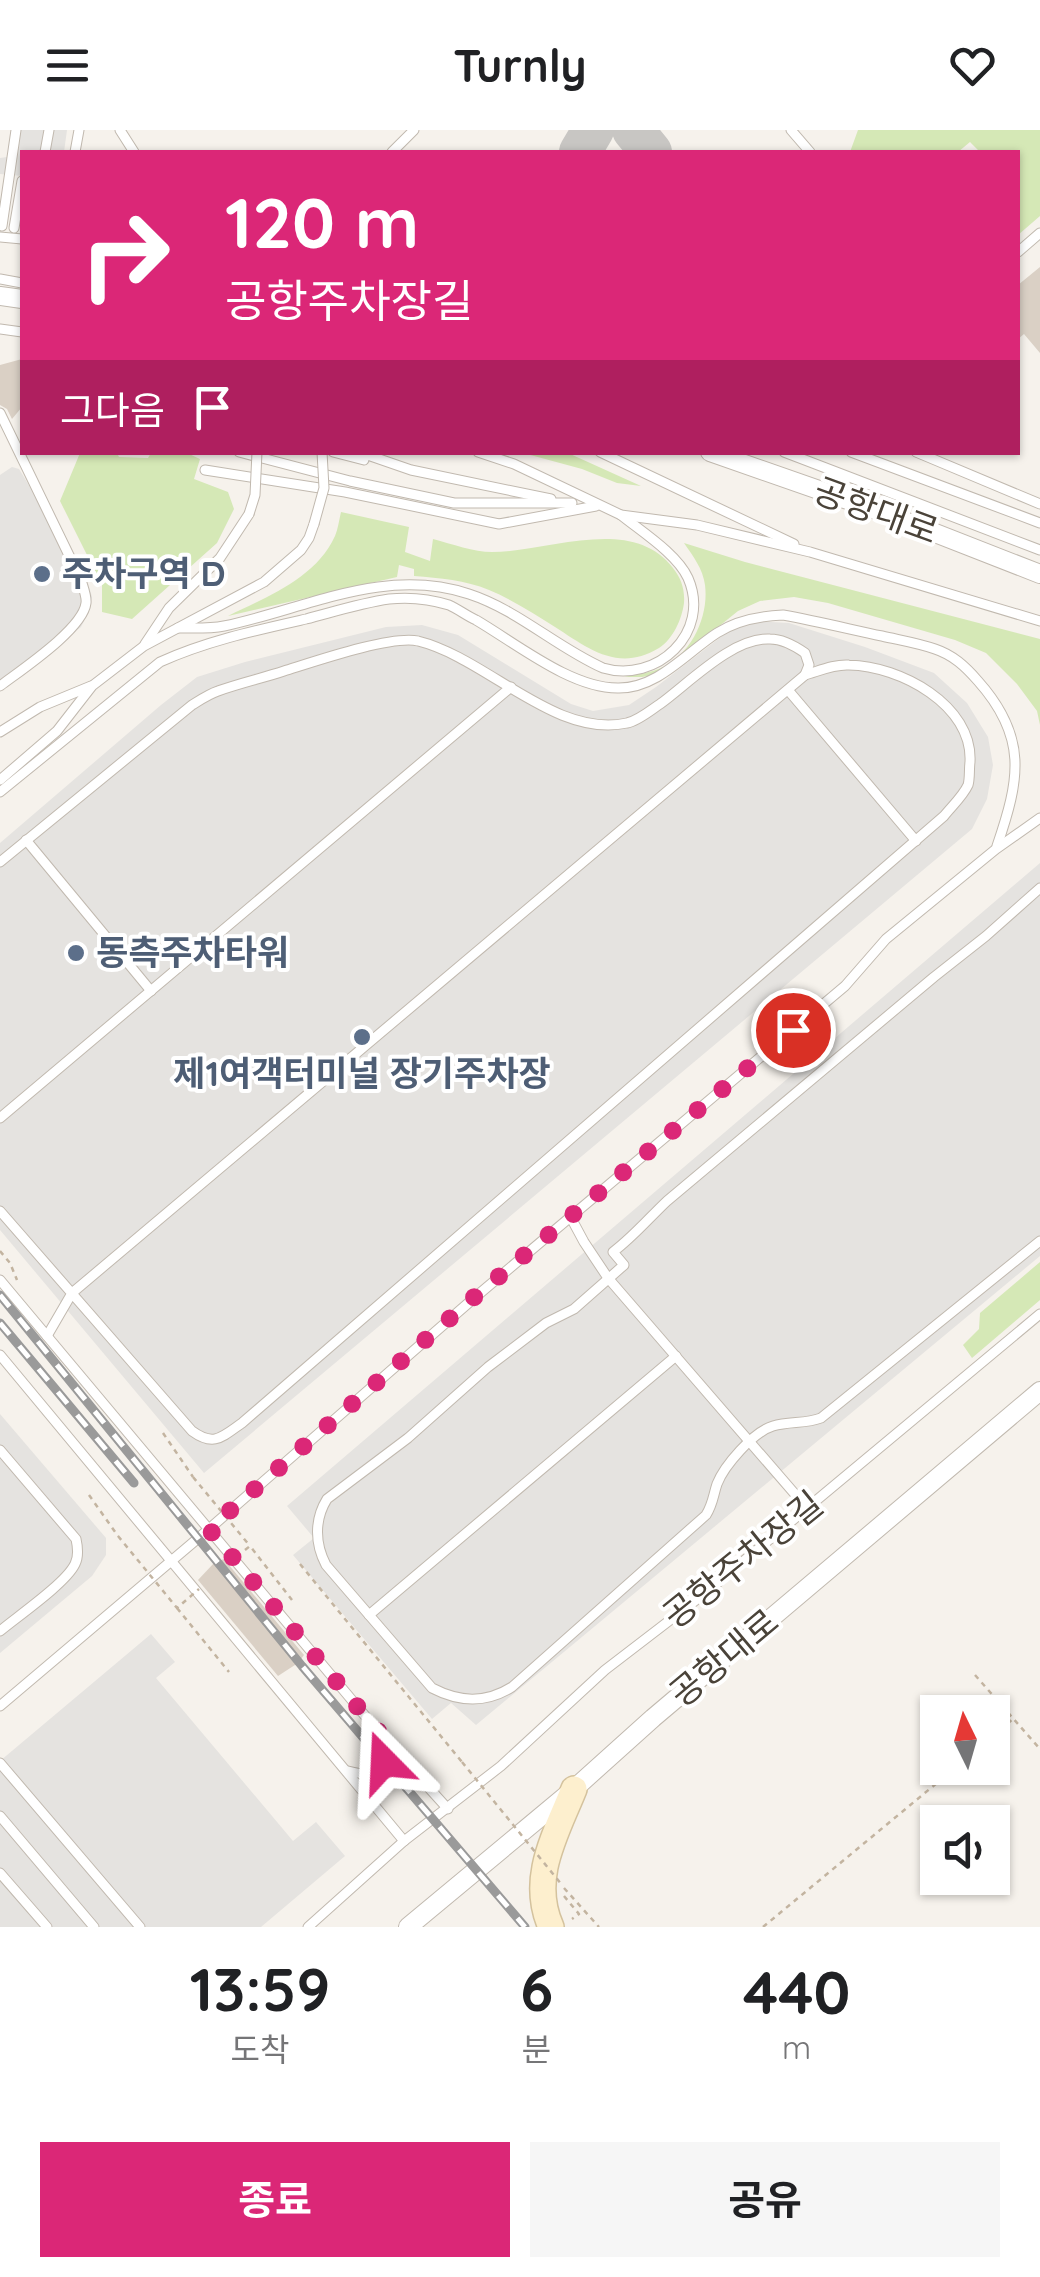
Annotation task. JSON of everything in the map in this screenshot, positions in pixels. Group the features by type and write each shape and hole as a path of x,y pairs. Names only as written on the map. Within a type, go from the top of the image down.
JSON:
{"street":[{"name":"공항대로","path":"719,455 879,511 1040,574"},
{"name":"공항대로","path":"408,1927 1040,1391"},
{"path":"551,1927 542,1900 542,1874 574,1788"}],"lane":[{"path":"16,130 1,229 18,228"},
{"path":"394,150 414,130"},
{"path":"790,130 808,150"},
{"path":"1020,250 1040,234"},
{"path":"0,413 20,454"},
{"path":"0,686 67,634 82,616 87,602 82,580 21,455"},
{"path":"250,455 454,503 572,503"},
{"path":"144,646 169,608 220,558 249,514 255,496 258,455"},
{"path":"0,780 57,732 92,686 144,646 264,582 301,550 314,524 324,488 322,455"},
{"path":"346,455 599,506"},
{"path":"368,455 411,470"},
{"path":"487,455 622,515 697,525 810,552 1040,621"},
{"path":"606,455 810,552"},
{"path":"792,455 1040,550"},
{"path":"859,455 1040,523"},
{"path":"923,455 1040,504"},
{"path":"205,470 345,492 499,524 599,506"},
{"path":"178,628 220,627 344,594 404,583 426,584 491,602 603,668 622,672 644,669 681,643 691,619 692,593 679,564 622,515"},
{"path":"0,792 160,662 241,634 389,599 418,598 451,606 564,674 590,686 619,688 640,686 658,676 734,624 758,616 783,615 936,649 962,662 1008,722 1014,750 1010,808 996,849"},
{"path":"0,862 192,705 215,692 369,646 413,640 449,651 564,718 599,724 630,723 725,655 758,640 772,638 791,644 805,653 809,665 788,690 72,1293 47,1336"},
{"path":"0,1210 192,1432 213,1440 242,1424 916,841 944,816 969,783 970,752 962,725 948,707 916,683 847,664 804,675"},
{"path":"0,732 40,707 92,686"},
{"path":"0,1118 511,687"},
{"path":"788,690 916,841"},
{"path":"0,1706 570,1216 845,986 886,939 1040,818"},
{"path":"26,840 150,991"},
{"path":"1040,888 667,1201 638,1233 613,1252 624,1265 574,1309 546,1323 488,1367 408,1438 327,1500 318,1521 320,1553 326,1565 432,1688 483,1700 496,1697 706,1515 714,1503 718,1482 735,1457 763,1430 821,1418 1040,1241"},
{"path":"570,1216 608,1278 808,1508"},
{"path":"0,1280 382,1736 448,1809"},
{"name":"공항주차장길","path":"308,1927 404,1841 502,1766 606,1670 704,1594 1040,1314"},
{"path":"0,1355 404,1841"},
{"path":"368,1614 676,1356"},
{"path":"0,1377 11,1368"},
{"path":"0,1450 76,1540 78,1551 68,1574 0,1631"},
{"path":"346,1770 367,1776 377,1772 384,1762 382,1736"},
{"path":"0,1763 140,1927"},
{"path":"0,1816 94,1927"},
{"path":"0,1873 47,1927"}],"path":[{"path":"162,1433 193,1478 292,1600"},
{"path":"89,1495 230,1672"},
{"path":"300,1564 560,1887 579,1914 564,1926"},
{"path":"177,1608 198,1589"},
{"path":"975,1675 1040,1749"},
{"path":"1010,1722 1014,1719"},
{"path":"763,1927 934,1785"},
{"path":"560,1887 599,1927"}],"green space":[{"path":"858,130 1040,130 1040,216 1020,233 1020,150 978,150 970,142 960,150 851,150"},
{"path":"79,455 191,455 200,459 194,479 228,492 234,509 217,543 132,619 102,612 102,585 60,501"},
{"path":"530,455 572,455 641,486 617,483"},
{"path":"341,512 409,527 405,552 430,561 433,539 492,552 588,540 635,543 656,552 676,572 684,593 681,616 673,634 659,648 644,655 617,658 592,649 489,590 414,576 414,569 399,565 397,577 228,616 289,585 316,564 335,536"},
{"path":"684,543 1040,639 1040,725 1037,711 1017,684 986,653 955,640 794,597 760,601 738,611 660,674 624,677 654,671 673,661 690,643 701,621 705,585 700,568"},
{"path":"1040,1262 1040,1300 972,1358 963,1345 979,1329 980,1313"}],"shaded area":[{"path":"12,130 67,130 64,150 20,150 20,176 0,174 0,158 10,154"},
{"name":"주차구역 D","path":"12,467 19,469 87,580 92,597 81,627 0,687 0,475"},
{"name":"제1여객터미널 장기주차장","path":"755,621 789,623 934,673 967,703 988,737 993,765 987,799 972,829 204,1473 0,1230 0,843 197,677 245,662 386,627 422,625 458,635 571,704 593,711 629,705 735,626"},
{"path":"1040,863 1040,1256 476,1725 451,1703 432,1719 293,1555 314,1538 287,1506"},
{"path":"0,1414 106,1538 106,1555 92,1576 0,1653"},
{"path":"151,1634 175,1662 156,1678 293,1841 316,1822 345,1856 261,1927 0,1927 0,1761"}],"building":[{"path":"1040,267 1040,353 1024,334 1020,337 1020,283"},
{"path":"20,360 20,409 12,419 0,405 0,365"},
{"path":"224,1559 304,1655 278,1676 198,1580 214,1563"}],"taxiway":[{"path":"581,150 593,130"},
{"path":"633,130 649,150"}],"railway":[{"path":"0,1295 302,1666 525,1927"},
{"path":"0,1323 134,1483"}],"place":[{"name":"주차구역 D","path":"42,574"},
{"name":"동측주차타워","path":"76,953"},
{"name":"제1여객터미널 장기주차장","path":"362,1037"}],"route":[{"path":"384,1762 382,1736 209,1529 472,1299 793,1030"}]}
